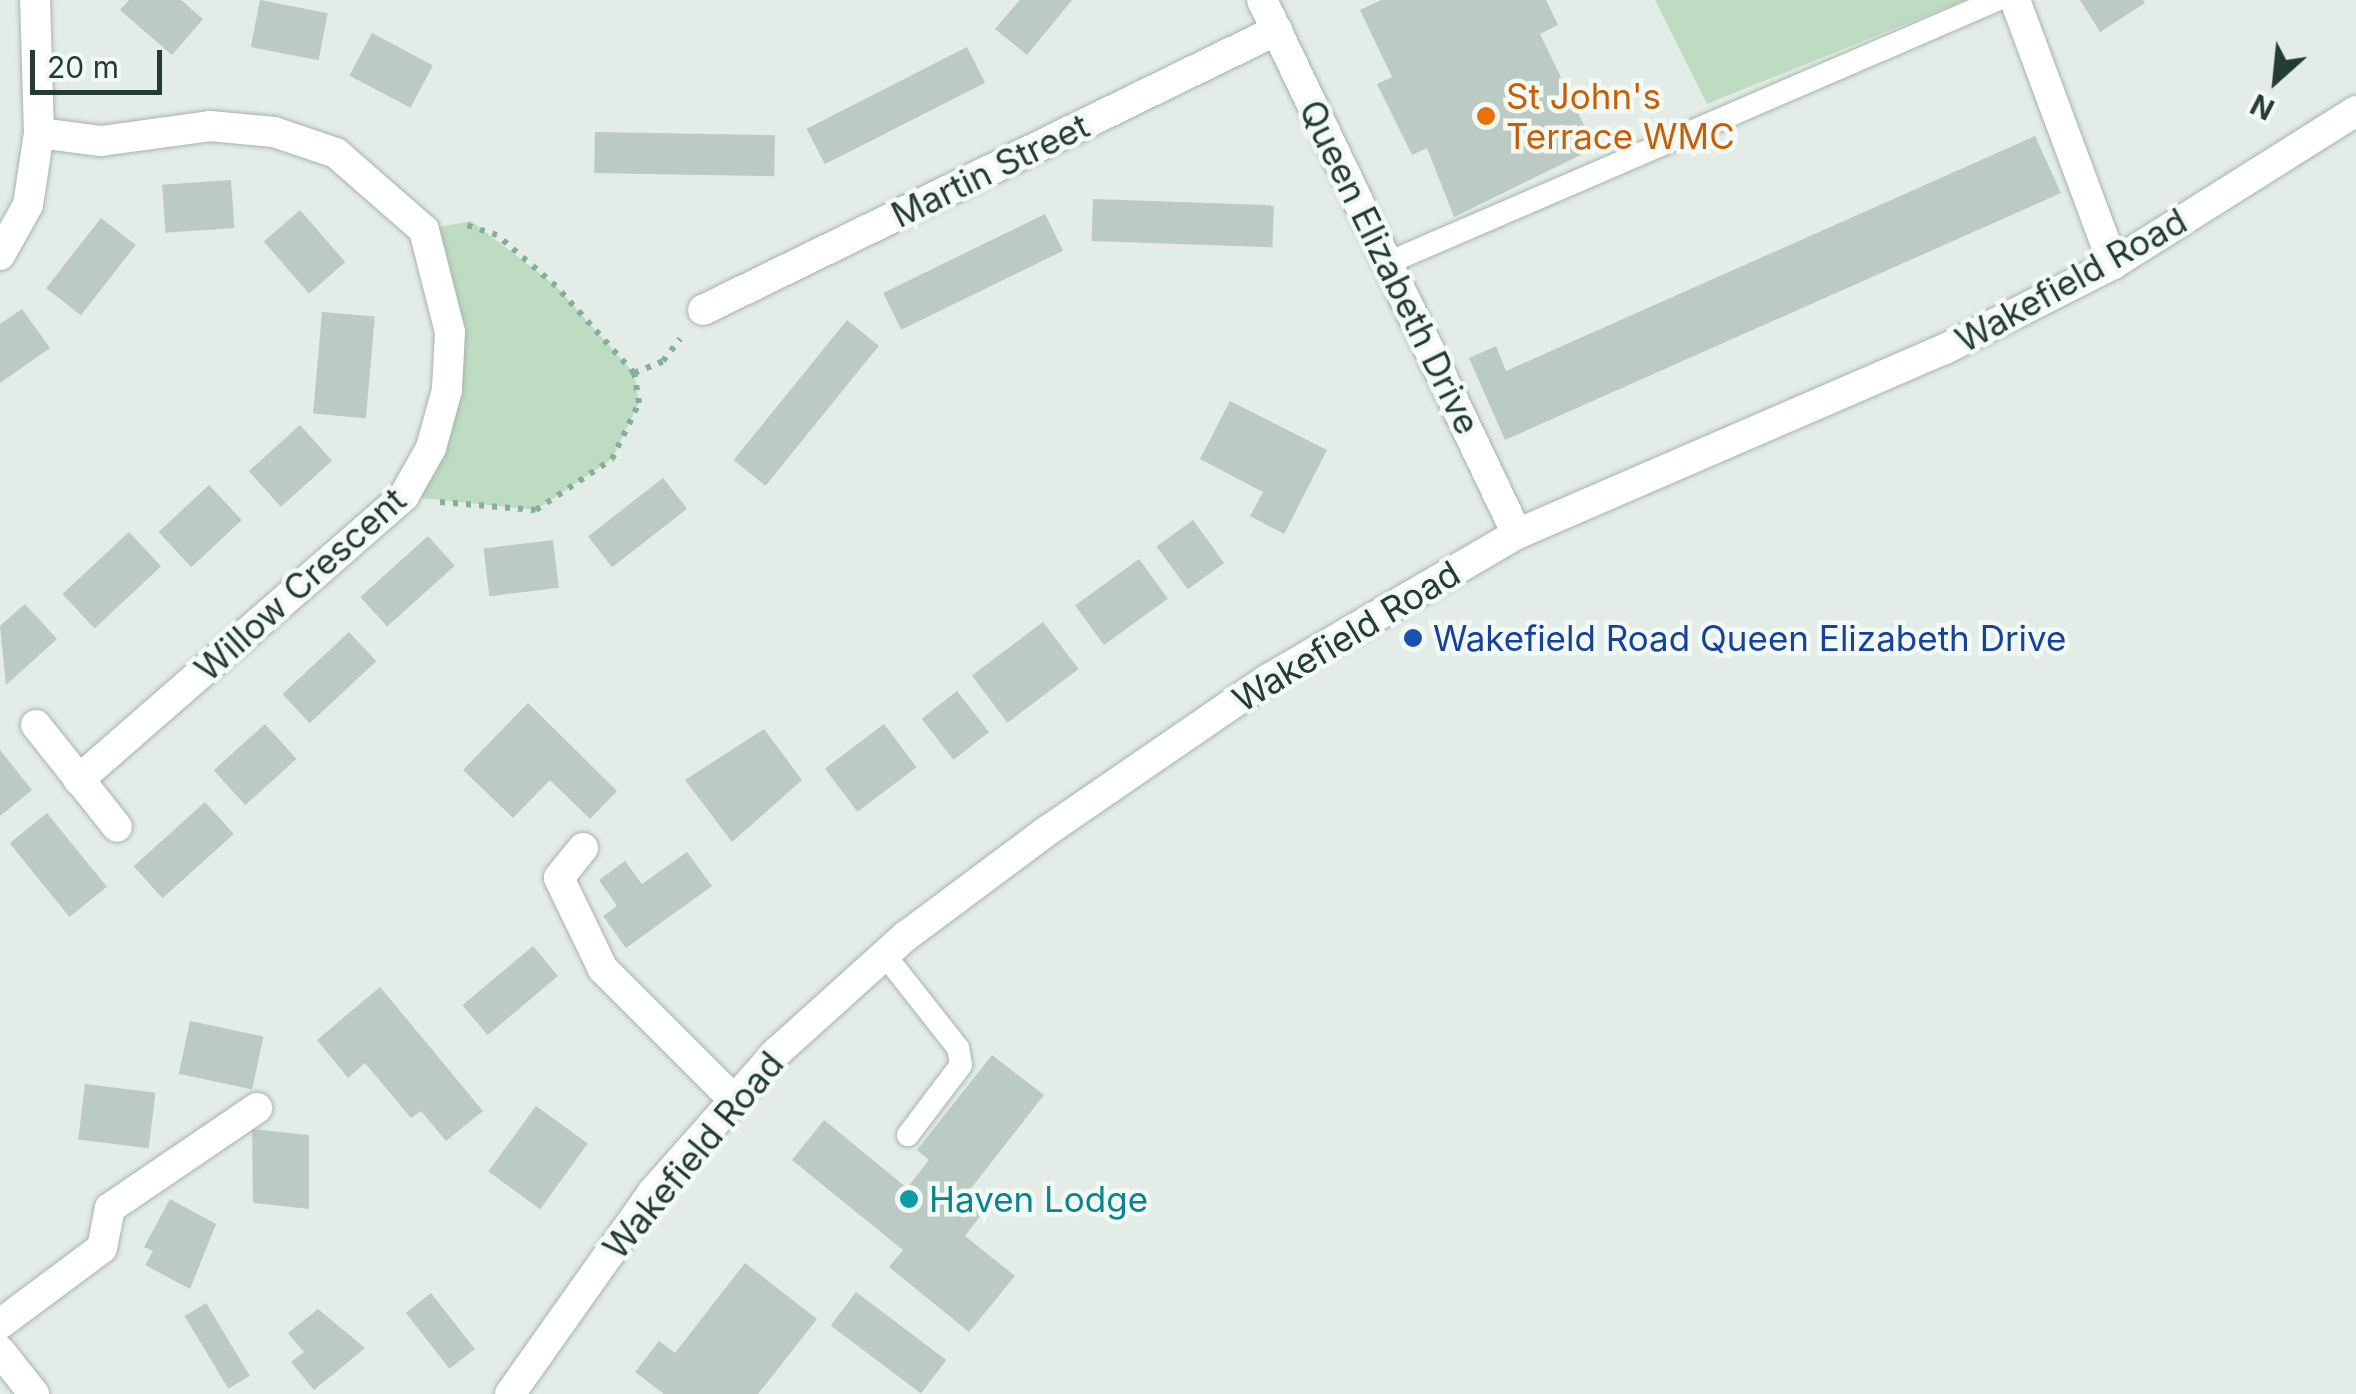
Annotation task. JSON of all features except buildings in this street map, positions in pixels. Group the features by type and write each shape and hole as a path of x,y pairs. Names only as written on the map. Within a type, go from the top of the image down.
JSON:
{"street":[{"path":"0,255 28,204 39,132 35,0"},
{"name":"Queen Elizabeth Drive","path":"1262,0 1517,534"},
{"path":"2015,0 2112,264"},
{"name":"Martin Street","path":"702,310 1277,30"},
{"name":"Wakefield Road","path":"510,1394 654,1192 732,1099 884,954 1268,680 1517,534 1942,350 2112,264 2356,112"},
{"name":"Willow Crescent","path":"39,132 101,141 210,126 274,132 336,153 424,230 442,274 448,390 431,448 404,496 80,780"},
{"path":"36,726 117,827"},
{"path":"583,848 559,878 596,957 732,1099"},
{"path":"0,1324 102,1248 110,1208 257,1108"},
{"path":"0,1351 34,1394"}],"lane":[{"path":"1390,262 1997,0"},
{"path":"884,954 958,1048 961,1065 908,1136"}],"path":[{"path":"404,496 536,510 575,490 630,432 639,403 634,373 497,235 471,221 424,230"},
{"path":"634,373 662,361 702,310"}],"green space":[{"path":"1655,0 1965,0 1707,104"},
{"path":"471,221 556,286 634,373 639,403 612,459 536,510 404,496 447,390 424,230"}],"place":[{"name":"St John's Terrace WMC","path":"1486,116"},
{"name":"Wakefield Road Queen Elizabeth Drive","path":"1413,638"},
{"name":"Haven Lodge","path":"909,1199"}]}
